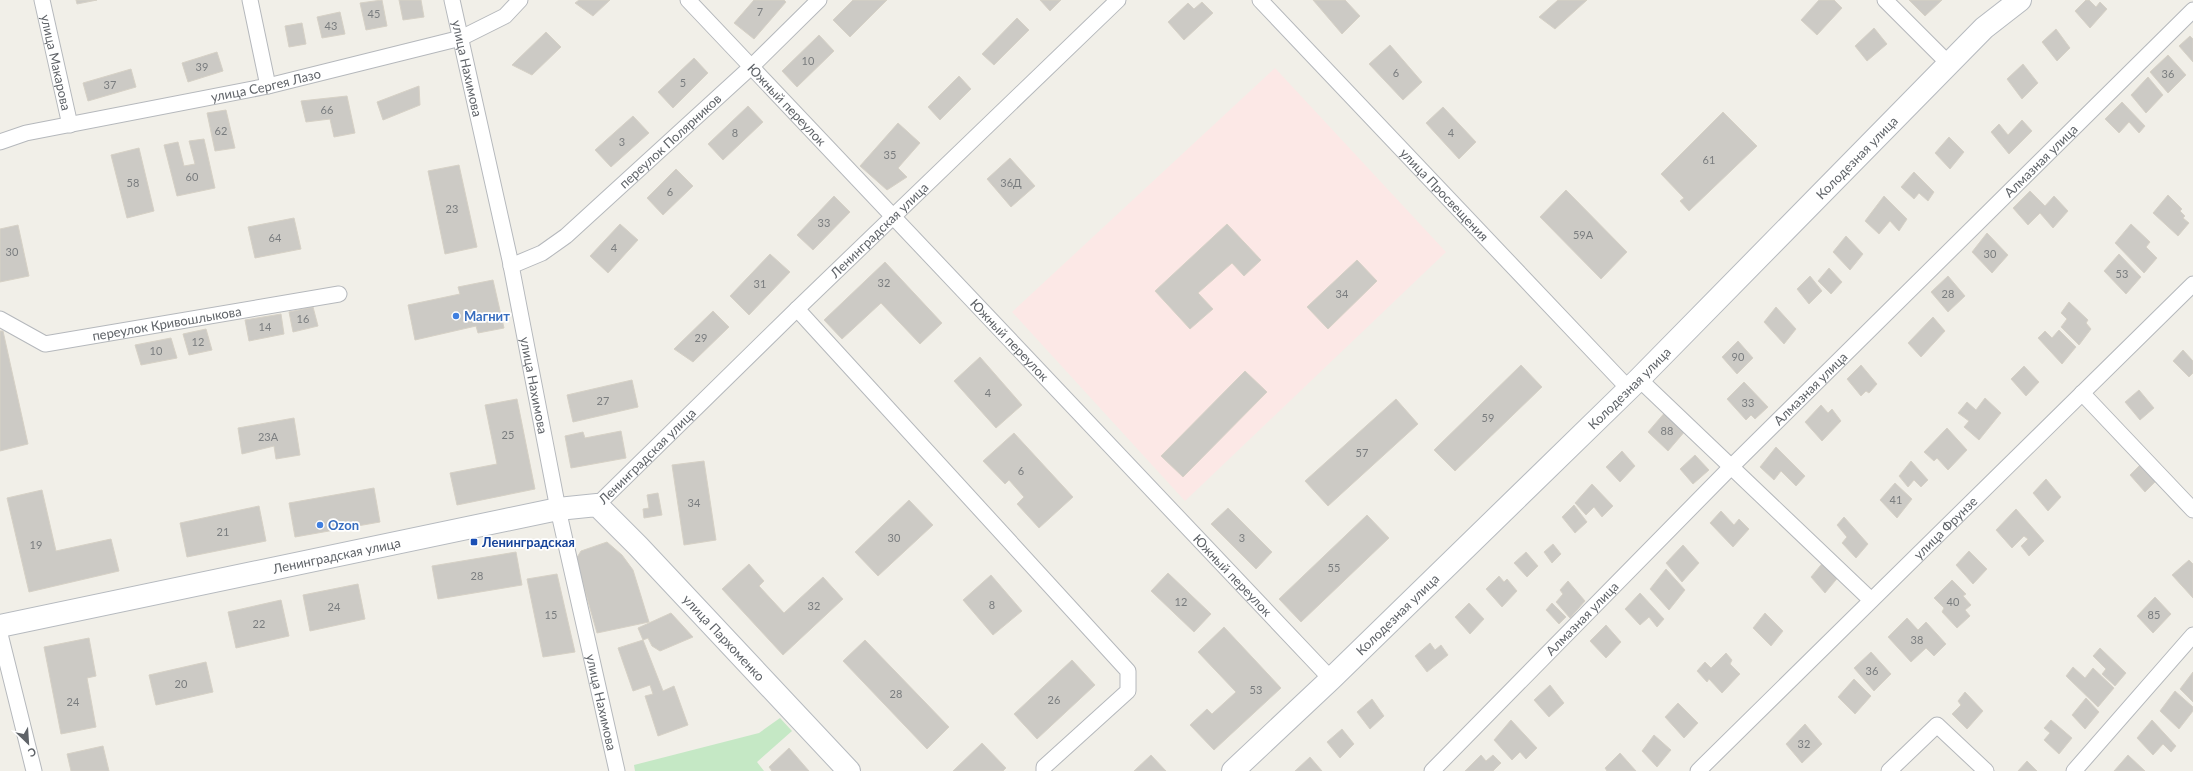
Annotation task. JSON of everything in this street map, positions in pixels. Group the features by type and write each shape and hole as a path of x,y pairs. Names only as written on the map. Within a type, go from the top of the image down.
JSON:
{"main road":[{"name":"Колодезная улица","path":"1233,771 1331,679 1634,384 1948,63 1984,28 2020,0"},
{"name":"Ленинградская улица","path":"0,626 558,509 597,505"},
{"name":"улица Пархоменко","path":"597,505 638,546 849,771"}],"street":[{"name":"улица Макарова","path":"42,0 70,125"},
{"path":"250,0 268,86"},
{"name":"улица Нахимова","path":"452,0 511,266 558,509 618,771"},
{"path":"505,16 509,0"},
{"name":"улица Сергея Лазо","path":"0,142 26,133 268,86 461,38 505,16 520,0"},
{"name":"Южный переулок","path":"688,0 1331,679"},
{"name":"переулок Полярников","path":"511,266 542,253 566,236 751,67 819,0"},
{"name":"Ленинградская улица","path":"597,505 797,309 1118,0"},
{"name":"улица Просвещения","path":"1260,0 1634,384 1731,467 1871,600"},
{"path":"1885,0 1948,63"},
{"name":"Алмазная улица","path":"1432,771 1731,467 2193,10"},
{"name":"улица Фрунзе","path":"1698,771 2193,284"},
{"name":"переулок Кривошлыкова","path":"0,319 44,344 339,294"},
{"path":"797,309 1128,672 1128,691 1044,767 1044,771"},
{"path":"2082,393 2193,510"},
{"path":"0,634 34,771"},
{"path":"2074,771 2193,635"},
{"path":"1889,771 1936,725 1986,771"}],"shaded area":[{"path":"1275,68 1446,252 1185,501 1012,312"}],"green space":[{"path":"780,718 792,731 757,762 764,771 635,771 634,765 759,733"}],"building":[{"path":"76,0 97,0 77,4"},
{"path":"382,0 387,26 366,30 360,3"},
{"path":"399,0 421,0 424,17 403,20"},
{"path":"579,0 610,0 593,16 575,3"},
{"path":"754,0 784,0 786,2 754,39 734,23"},
{"path":"853,0 887,0 850,37 833,20"},
{"path":"1040,0 1061,0 1050,11"},
{"path":"1313,0 1345,0 1360,16 1342,34"},
{"path":"1558,0 1587,0 1555,29 1539,17"},
{"path":"1819,0 1834,0 1842,8 1817,35 1801,20"},
{"path":"1909,0 1942,0 1925,16"},
{"path":"2086,0 2089,0 2096,7 2100,2 2107,9 2090,28 2075,11"},
{"path":"1202,2 1213,13 1184,40 1168,22 1188,3 1194,9"},
{"path":"340,12 345,34 322,38 317,17"},
{"path":"1017,18 1029,30 994,65 982,54"},
{"path":"302,23 306,44 289,47 285,26"},
{"path":"1874,28 1887,44 1867,61 1855,46"},
{"path":"2056,29 2070,48 2057,61 2042,42"},
{"path":"546,32 561,47 532,75 512,65"},
{"path":"819,35 834,51 797,87 782,71"},
{"path":"2190,36 2193,39 2193,62 2179,46"},
{"path":"1390,45 1422,82 1403,100 1369,64"},
{"path":"217,52 223,71 188,82 182,63"},
{"path":"2168,55 2186,75 2168,93 2150,72"},
{"path":"694,58 708,73 673,108 658,92"},
{"path":"2023,64 2038,83 2022,99 2007,79"},
{"path":"131,69 136,87 88,101 83,83"},
{"path":"959,76 971,89 940,120 928,107"},
{"path":"2148,77 2163,95 2146,113 2131,95"},
{"path":"419,86 420,105 383,120 377,102"},
{"path":"347,96 355,133 334,137 330,119 306,122 301,101"},
{"path":"2122,102 2145,126 2139,133 2129,122 2119,133 2105,119"},
{"path":"748,106 763,122 723,160 708,144"},
{"path":"1443,107 1476,142 1459,159 1426,123"},
{"path":"226,110 235,148 215,151 207,113"},
{"path":"1723,112 1757,146 1689,211 1680,201 1684,198 1661,174"},
{"path":"633,116 649,133 611,167 595,150"},
{"path":"2022,120 2032,131 2009,154 1991,132 1999,124 2008,135"},
{"path":"898,123 920,143 898,168 907,177 887,190 860,166"},
{"path":"1949,137 1964,152 1950,169 1935,153"},
{"path":"204,139 215,188 177,196 164,145 178,142 184,166 195,164 189,141"},
{"path":"139,148 154,211 127,218 111,155"},
{"path":"1010,158 1035,186 1011,207 987,179"},
{"path":"459,165 477,247 445,254 428,171"},
{"path":"676,169 693,186 663,215 647,198"},
{"path":"1914,172 1934,192 1928,201 1919,193 1914,199 1901,187"},
{"path":"1566,190 1627,252 1601,279 1540,217"},
{"path":"2030,191 2045,206 2054,196 2068,211 2053,228 2040,213 2028,225 2013,208"},
{"path":"2168,195 2182,209 2180,211 2185,216 2183,218 2189,223 2178,236 2153,213"},
{"path":"834,196 850,212 813,250 797,235"},
{"path":"1884,196 1907,219 1899,231 1890,221 1879,234 1865,221"},
{"path":"294,218 301,249 255,258 248,227"},
{"path":"620,224 638,240 608,273 590,256"},
{"path":"1227,224 1261,260 1244,276 1232,263 1198,293 1213,309 1190,329 1155,291"},
{"path":"2131,224 2150,242 2146,247 2157,258 2144,273 2115,243"},
{"path":"18,225 29,276 0,282 0,229"},
{"path":"1987,233 2008,255 1992,273 1972,252"},
{"path":"1846,236 1863,254 1850,270 1833,252"},
{"path":"770,254 790,272 749,315 730,296"},
{"path":"2119,254 2141,277 2126,294 2104,271"},
{"path":"1357,260 1377,281 1328,329 1307,307"},
{"path":"885,262 942,323 920,344 881,303 842,339 824,320"},
{"path":"1829,268 1842,282 1831,294 1818,281"},
{"path":"1810,276 1822,291 1809,304 1797,289"},
{"path":"1948,276 1965,296 1948,312 1931,292"},
{"name":"Магнит","path":"493,280 504,328 478,333 476,326 415,340 408,305 460,294 458,287"},
{"path":"2069,302 2088,320 2086,323 2091,329 2079,345 2061,327 2067,319 2061,313"},
{"path":"313,307 318,326 293,332 289,312"},
{"path":"1776,307 1796,329 1784,344 1764,322"},
{"path":"713,311 729,327 693,362 674,349"},
{"path":"281,314 284,334 249,341 245,320"},
{"path":"1933,317 1945,331 1921,357 1908,343"},
{"path":"206,329 212,350 189,355 183,334"},
{"path":"2059,330 2076,347 2062,364 2038,338 2045,331 2052,338"},
{"path":"0,331 3,331 28,444 0,451"},
{"path":"171,338 177,358 141,365 135,345"},
{"path":"1738,341 1753,358 1737,374 1722,357"},
{"path":"2183,350 2193,361 2193,373 2189,377 2173,361"},
{"path":"980,357 1022,405 996,428 954,381"},
{"path":"1521,365 1542,387 1455,471 1434,450"},
{"path":"1861,365 1877,384 1869,393 1866,391 1861,396 1847,379"},
{"path":"2024,366 2039,382 2026,396 2011,379"},
{"path":"1245,371 1267,392 1183,477 1161,456"},
{"path":"632,380 638,407 573,422 567,395"},
{"path":"1744,382 1768,407 1755,419 1751,415 1746,420 1727,399"},
{"path":"2139,390 2154,408 2140,420 2125,402"},
{"path":"1985,398 2001,413 1979,440 1964,427 1969,421 1958,413 1967,402 1976,410"},
{"path":"517,399 535,489 457,505 450,473 497,464 485,405"},
{"path":"1396,399 1418,424 1328,506 1305,481"},
{"path":"1821,405 1828,413 1832,409 1841,421 1822,441 1805,422"},
{"path":"1667,410 1686,430 1668,451 1648,432"},
{"path":"294,418 300,455 276,459 274,446 242,454 238,428"},
{"path":"1947,428 1967,450 1948,470 1937,458 1934,461 1924,452"},
{"path":"621,431 626,458 571,468 565,436 583,432 585,438"},
{"path":"1014,433 1073,497 1039,528 1017,504 1024,497 1009,480 1005,484 983,461"},
{"path":"1776,447 1805,476 1796,486 1781,471 1774,480 1760,467"},
{"path":"1622,451 1635,466 1620,482 1606,467"},
{"path":"1695,455 1709,470 1693,484 1680,469"},
{"path":"704,461 716,540 684,545 672,465"},
{"path":"1911,461 1928,480 1921,487 1914,480 1908,487 1899,476"},
{"path":"2144,461 2159,478 2145,492 2130,475"},
{"path":"2046,479 2061,497 2048,511 2033,493"},
{"path":"1895,483 1912,499 1897,518 1880,500"},
{"path":"1592,484 1613,506 1602,517 1594,507 1586,515 1575,503"},
{"path":"374,488 380,522 295,537 289,503"},
{"path":"42,490 56,551 111,539 119,571 29,592 7,498"},
{"path":"658,493 662,515 644,518 643,509 649,508 647,495"},
{"path":"909,500 933,525 878,576 855,552"},
{"path":"1574,505 1587,522 1575,533 1562,517"},
{"path":"259,506 266,541 187,557 180,523"},
{"path":"1228,508 1272,552 1256,569 1211,524"},
{"path":"2016,509 2044,541 2029,556 2021,546 2028,539 2024,536 2012,548 1996,530"},
{"path":"1721,511 1734,525 1739,519 1749,529 1733,547 1710,523"},
{"path":"1367,515 1389,538 1301,622 1279,599"},
{"path":"1844,517 1868,544 1856,558 1842,543 1847,537 1837,525"},
{"path":"607,542 622,555 633,570 649,622 597,633 576,559 581,551"},
{"path":"1553,544 1561,554 1552,563 1544,552"},
{"path":"1683,545 1699,563 1682,582 1666,563"},
{"path":"1969,551 1987,569 1973,584 1956,565"},
{"path":"516,552 522,585 438,599 432,566"},
{"path":"1526,552 1538,566 1527,577 1514,563"},
{"path":"1825,560 1840,575 1825,593 1811,577"},
{"path":"2189,560 2193,564 2193,598 2172,575"},
{"path":"749,564 764,581 759,586 784,613 823,577 843,599 783,655 722,589"},
{"path":"1666,569 1685,590 1669,610 1650,589"},
{"path":"1168,573 1211,614 1194,632 1151,591"},
{"path":"557,574 575,652 543,657 527,579"},
{"path":"991,575 1022,611 993,635 963,600"},
{"path":"1499,576 1504,582 1507,579 1517,591 1502,607 1486,589"},
{"path":"1952,580 1966,594 1963,596 1971,605 1965,610 1970,616 1957,628 1942,612 1944,608 1934,598"},
{"path":"1568,581 1585,601 1570,618 1556,602 1563,594 1560,590"},
{"path":"358,584 365,619 310,631 303,595"},
{"path":"1640,593 1664,619 1657,627 1649,617 1640,625 1625,609"},
{"path":"2155,597 2171,614 2153,633 2137,616"},
{"path":"281,600 289,636 236,648 228,612"},
{"path":"1469,603 1484,619 1470,634 1455,617"},
{"path":"1552,603 1566,617 1559,624 1546,610"},
{"path":"671,613 693,637 660,651 652,646 648,638 643,640 638,628"},
{"path":"1765,613 1783,631 1771,646 1753,628"},
{"path":"1907,618 1918,630 1926,622 1946,644 1934,656 1926,648 1911,662 1888,637"},
{"path":"1606,625 1621,642 1606,658 1590,641"},
{"path":"1224,627 1281,688 1214,750 1190,725 1207,709 1212,714 1236,692 1198,652"},
{"path":"89,638 96,676 87,678 96,727 61,734 44,647"},
{"path":"643,640 663,691 674,686 688,725 658,736 645,696 653,694 650,685 633,691 618,648"},
{"path":"865,640 949,727 927,749 843,661"},
{"path":"1430,643 1435,650 1441,645 1448,655 1427,672 1415,656"},
{"path":"2100,648 2126,673 2115,686 2102,674 2106,669 2093,656"},
{"path":"1871,652 1891,674 1874,691 1854,668"},
{"path":"1726,653 1732,660 1730,664 1740,674 1722,693 1709,679 1707,682 1697,671 1705,662 1711,668"},
{"path":"1072,660 1095,685 1037,739 1014,714"},
{"path":"206,662 213,692 156,705 149,675"},
{"path":"2073,667 2085,678 2093,668 2114,688 2098,707 2066,676"},
{"path":"2193,672 2193,702 2180,689"},
{"path":"1854,679 1871,696 1855,714 1838,697"},
{"path":"1550,685 1564,703 1549,717 1534,700"},
{"path":"2175,691 2193,707 2193,711 2179,729 2160,711"},
{"path":"1965,692 1983,711 1967,729 1952,714 1961,705 1958,701"},
{"path":"2086,698 2099,712 2085,729 2072,715"},
{"path":"1372,699 1384,716 1370,729 1357,712"},
{"path":"1678,703 1698,723 1684,738 1665,717"},
{"path":"1511,720 1537,748 1526,759 1520,752 1512,760 1494,740"},
{"path":"2051,720 2072,738 2059,754 2044,740 2050,733 2044,728"},
{"path":"2152,720 2176,746 2171,752 2163,744 2153,755 2137,738"},
{"path":"1805,724 1822,744 1802,763 1786,744"},
{"path":"1342,729 1354,744 1340,758 1327,742"},
{"path":"1654,735 1671,750 1657,767 1642,751"},
{"path":"982,743 1006,768 1003,771 953,771"},
{"path":"103,746 109,771 71,771 67,754"},
{"path":"789,748 809,771 772,771 769,767"},
{"path":"1620,753 1636,771 1607,771 1605,768"},
{"path":"1151,755 1166,771 1134,771"},
{"path":"1481,755 1486,761 1493,755 1501,763 1493,771 1465,771"},
{"path":"2128,755 2145,771 2114,771"},
{"path":"1310,757 1322,771 1295,771"},
{"path":"2027,761 2037,771 2018,771"}],"place":[{"name":"Магнит","path":"456,316"},
{"name":"Ozon","path":"320,525"},
{"name":"Ленинградская","path":"474,542"}]}
